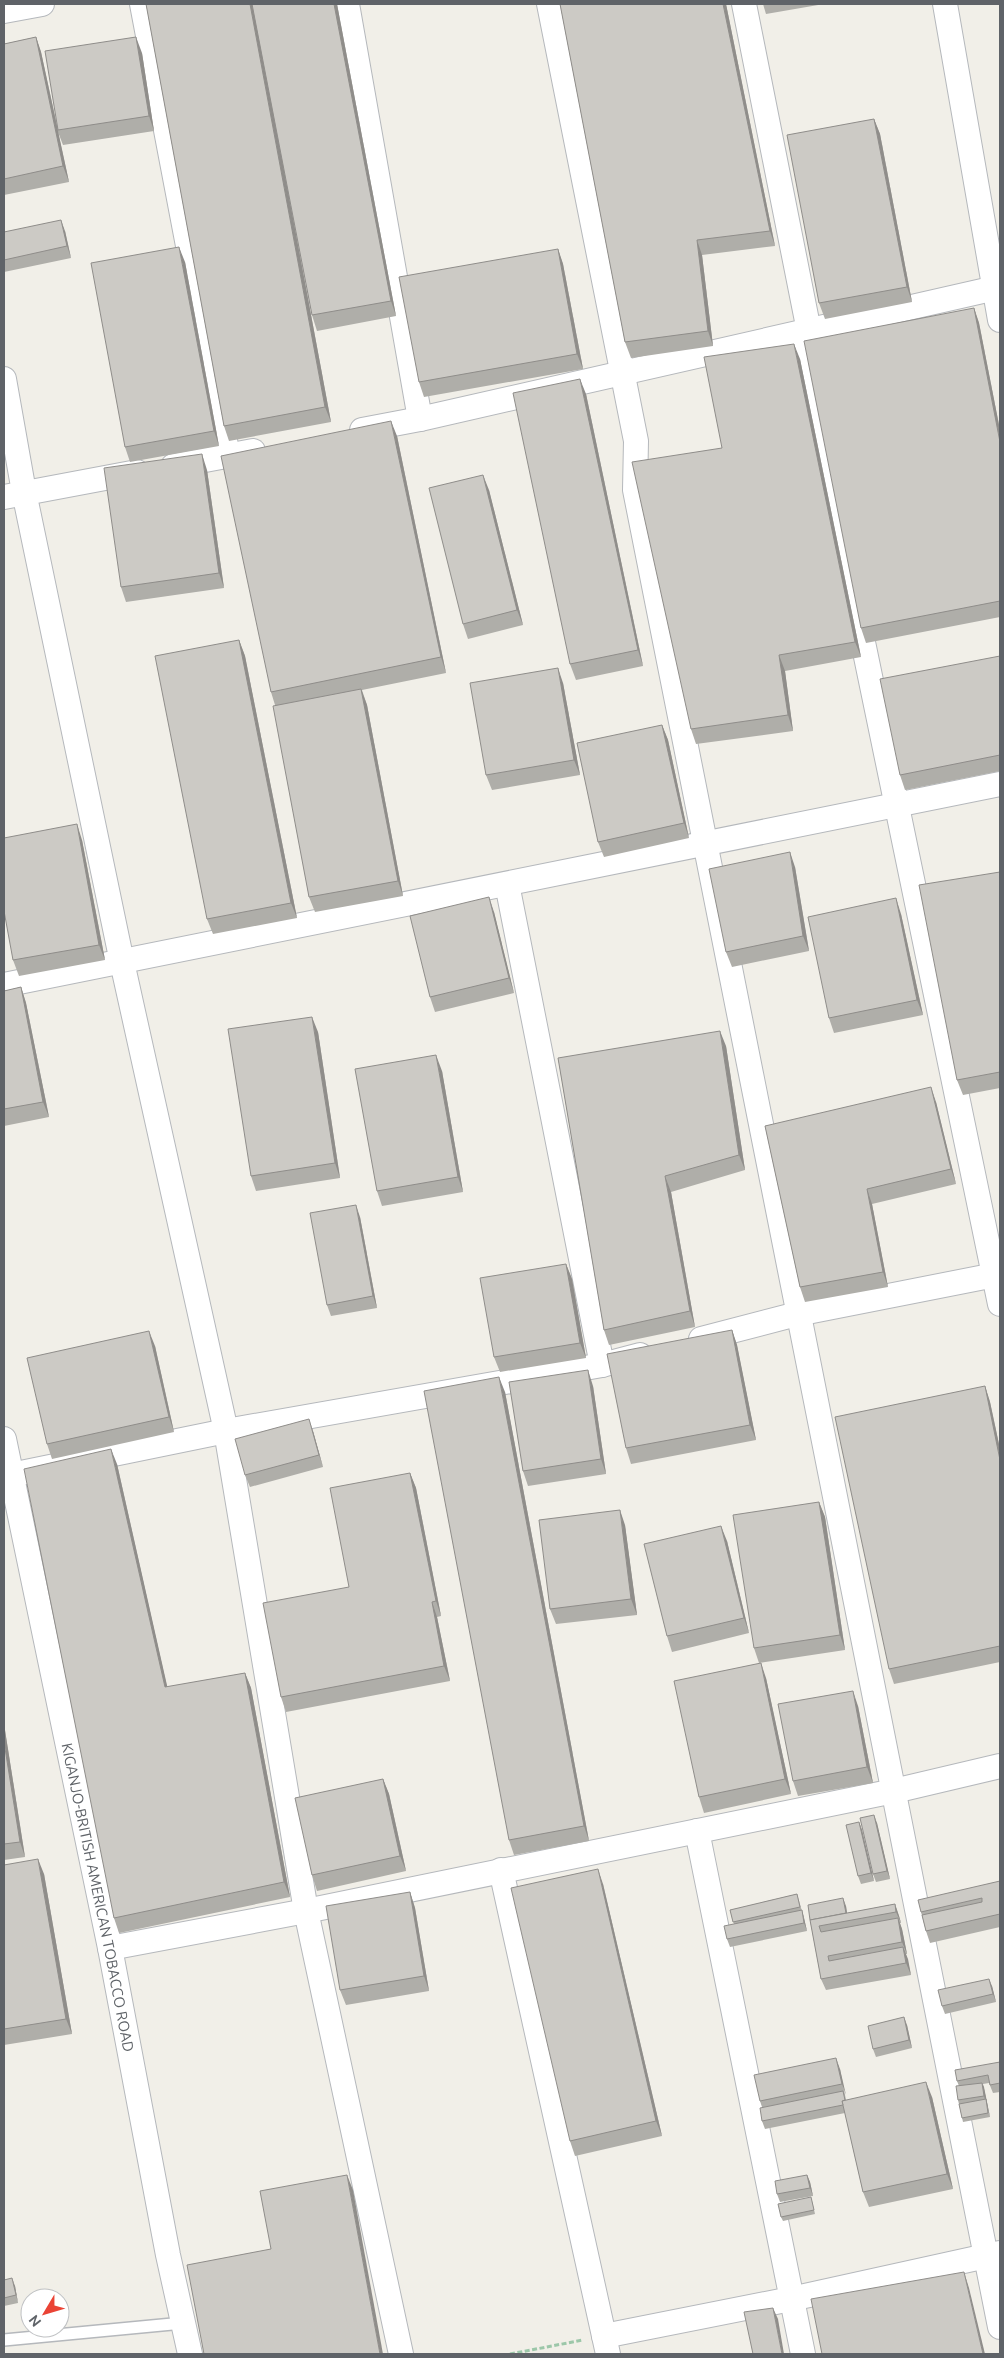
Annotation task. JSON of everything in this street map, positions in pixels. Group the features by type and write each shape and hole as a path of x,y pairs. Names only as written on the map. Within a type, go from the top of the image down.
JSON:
{"street":[{"path":"4,11 42,4"},
{"path":"142,4 228,456"},
{"path":"347,4 420,419"},
{"path":"549,4 636,441 635,490 797,1314 894,1791 994,2254 1000,2327"},
{"path":"744,4 804,332 895,806 997,1274 1000,1304"},
{"path":"945,4 997,288 1000,320"},
{"path":"343,434 420,419 997,288"},
{"path":"4,379 14,495 122,962 226,1430 306,1911 401,2354"},
{"path":"14,495 276,446"},
{"path":"4,985 1000,784"},
{"path":"507,884 602,1365"},
{"path":"11,1475 226,1430 602,1365 797,1314 997,1274"},
{"name":"KIGANJO-BRITISH AMERICAN TOBACCO ROAD","path":"4,1440 110,1948 168,2254 190,2354"},
{"path":"110,1948 306,1911 894,1791 1000,1766"},
{"path":"697,1831 803,2354"},
{"path":"501,1870 606,2345 791,2299 994,2254"}],"lane":[{"path":"4,2340 183,2323"}],"path":[{"path":"510,2354 606,2345"}],"building":[{"path":"146,4 250,4 325,407 224,426"},
{"path":"252,4 334,4 391,301 312,315"},
{"path":"560,4 723,4 770,231 697,240 708,331 625,342"},
{"path":"36,37 63,166 4,179 4,44"},
{"path":"136,37 149,116 58,130 45,51"},
{"path":"874,119 907,287 819,303 787,135"},
{"path":"61,220 67,246 4,260 4,232"},
{"path":"179,247 214,431 125,447 91,263"},
{"path":"558,249 577,354 419,382 399,277"},
{"path":"974,308 1000,442 1000,601 861,628 804,341"},
{"path":"794,344 855,642 779,655 788,715 691,729 632,462 722,448 704,357"},
{"path":"580,379 638,650 570,664 513,393"},
{"path":"391,421 441,657 271,692 221,456"},
{"path":"202,454 219,573 121,587 104,468"},
{"path":"483,475 517,610 463,624 429,488"},
{"path":"239,640 291,903 207,919 155,656"},
{"path":"1000,656 1000,755 900,775 880,679"},
{"path":"558,668 574,760 486,775 470,683"},
{"path":"361,689 398,881 309,897 273,706"},
{"path":"662,725 684,823 598,842 577,743"},
{"path":"77,824 99,945 13,960 4,911 4,838"},
{"path":"790,852 803,936 726,952 709,869"},
{"path":"1000,872 1000,1072 957,1080 919,885"},
{"path":"489,897 509,978 430,997 410,916"},
{"path":"896,898 917,1000 829,1018 808,917"},
{"path":"21,987 43,1102 4,1109 4,991"},
{"path":"312,1017 335,1163 251,1176 228,1029"},
{"path":"720,1031 739,1155 665,1176 690,1311 604,1330 558,1058"},
{"path":"436,1055 458,1177 377,1191 355,1069"},
{"path":"931,1087 951,1169 867,1189 883,1272 800,1287 765,1126"},
{"path":"356,1205 373,1296 327,1305 310,1213"},
{"path":"566,1264 580,1343 494,1357 480,1278"},
{"path":"732,1330 750,1425 626,1448 607,1354"},
{"path":"149,1331 169,1417 47,1444 27,1358"},
{"path":"588,1370 601,1459 523,1471 509,1382"},
{"path":"499,1377 584,1826 509,1840 424,1391"},
{"path":"985,1386 1000,1460 1000,1646 889,1669 835,1417"},
{"path":"309,1419 319,1455 245,1475 235,1439"},
{"path":"111,1449 165,1687 245,1673 284,1882 114,1918 24,1469"},
{"path":"410,1473 436,1601 432,1602 444,1666 281,1697 263,1603 349,1587 330,1488"},
{"path":"819,1502 840,1635 754,1648 733,1515"},
{"path":"620,1510 631,1599 550,1609 539,1520"},
{"path":"721,1526 744,1618 667,1636 644,1544"},
{"path":"761,1663 785,1779 699,1797 674,1681"},
{"path":"853,1691 867,1767 793,1781 778,1704"},
{"path":"4,1742 20,1842 4,1844"},
{"path":"383,1779 400,1856 312,1875 295,1798"},
{"path":"874,1815 887,1871 873,1874 860,1818"},
{"path":"859,1822 871,1873 858,1876 846,1825"},
{"path":"38,1859 66,2019 4,2029 4,1865"},
{"path":"598,1869 656,2121 570,2141 511,1888"},
{"path":"1000,1881 1000,1914 926,1931 922,1915 982,1902 982,1898 921,1912 918,1900"},
{"path":"410,1892 424,1976 340,1990 326,1906"},
{"path":"797,1894 800,1907 733,1922 730,1910"},
{"path":"843,1898 846,1913 810,1920 808,1905"},
{"path":"895,1904 896,1912 819,1926 821,1932 898,1918 902,1942 828,1956 829,1961 903,1947 906,1963 821,1979 810,1920"},
{"path":"802,1910 804,1923 727,1939 724,1926"},
{"path":"989,1979 993,1994 942,2006 938,1990"},
{"path":"904,2017 909,2040 873,2049 868,2026"},
{"path":"836,2058 842,2084 760,2101 754,2075"},
{"path":"1000,2062 1000,2083 990,2085 988,2075 957,2081 955,2070"},
{"path":"926,2082 947,2174 863,2192 842,2101"},
{"path":"982,2083 984,2096 958,2100 956,2086"},
{"path":"843,2091 845,2100 842,2101 843,2105 762,2121 760,2108"},
{"path":"986,2099 988,2113 962,2118 959,2104"},
{"path":"347,2175 380,2354 204,2354 187,2265 271,2249 260,2191"},
{"path":"807,2175 810,2188 777,2194 775,2181"},
{"path":"811,2197 814,2210 781,2217 778,2204"},
{"path":"964,2272 983,2354 822,2354 811,2299"},
{"path":"12,2278 16,2295 4,2298 4,2280"},
{"path":"773,2308 782,2354 753,2354 744,2312"}]}
